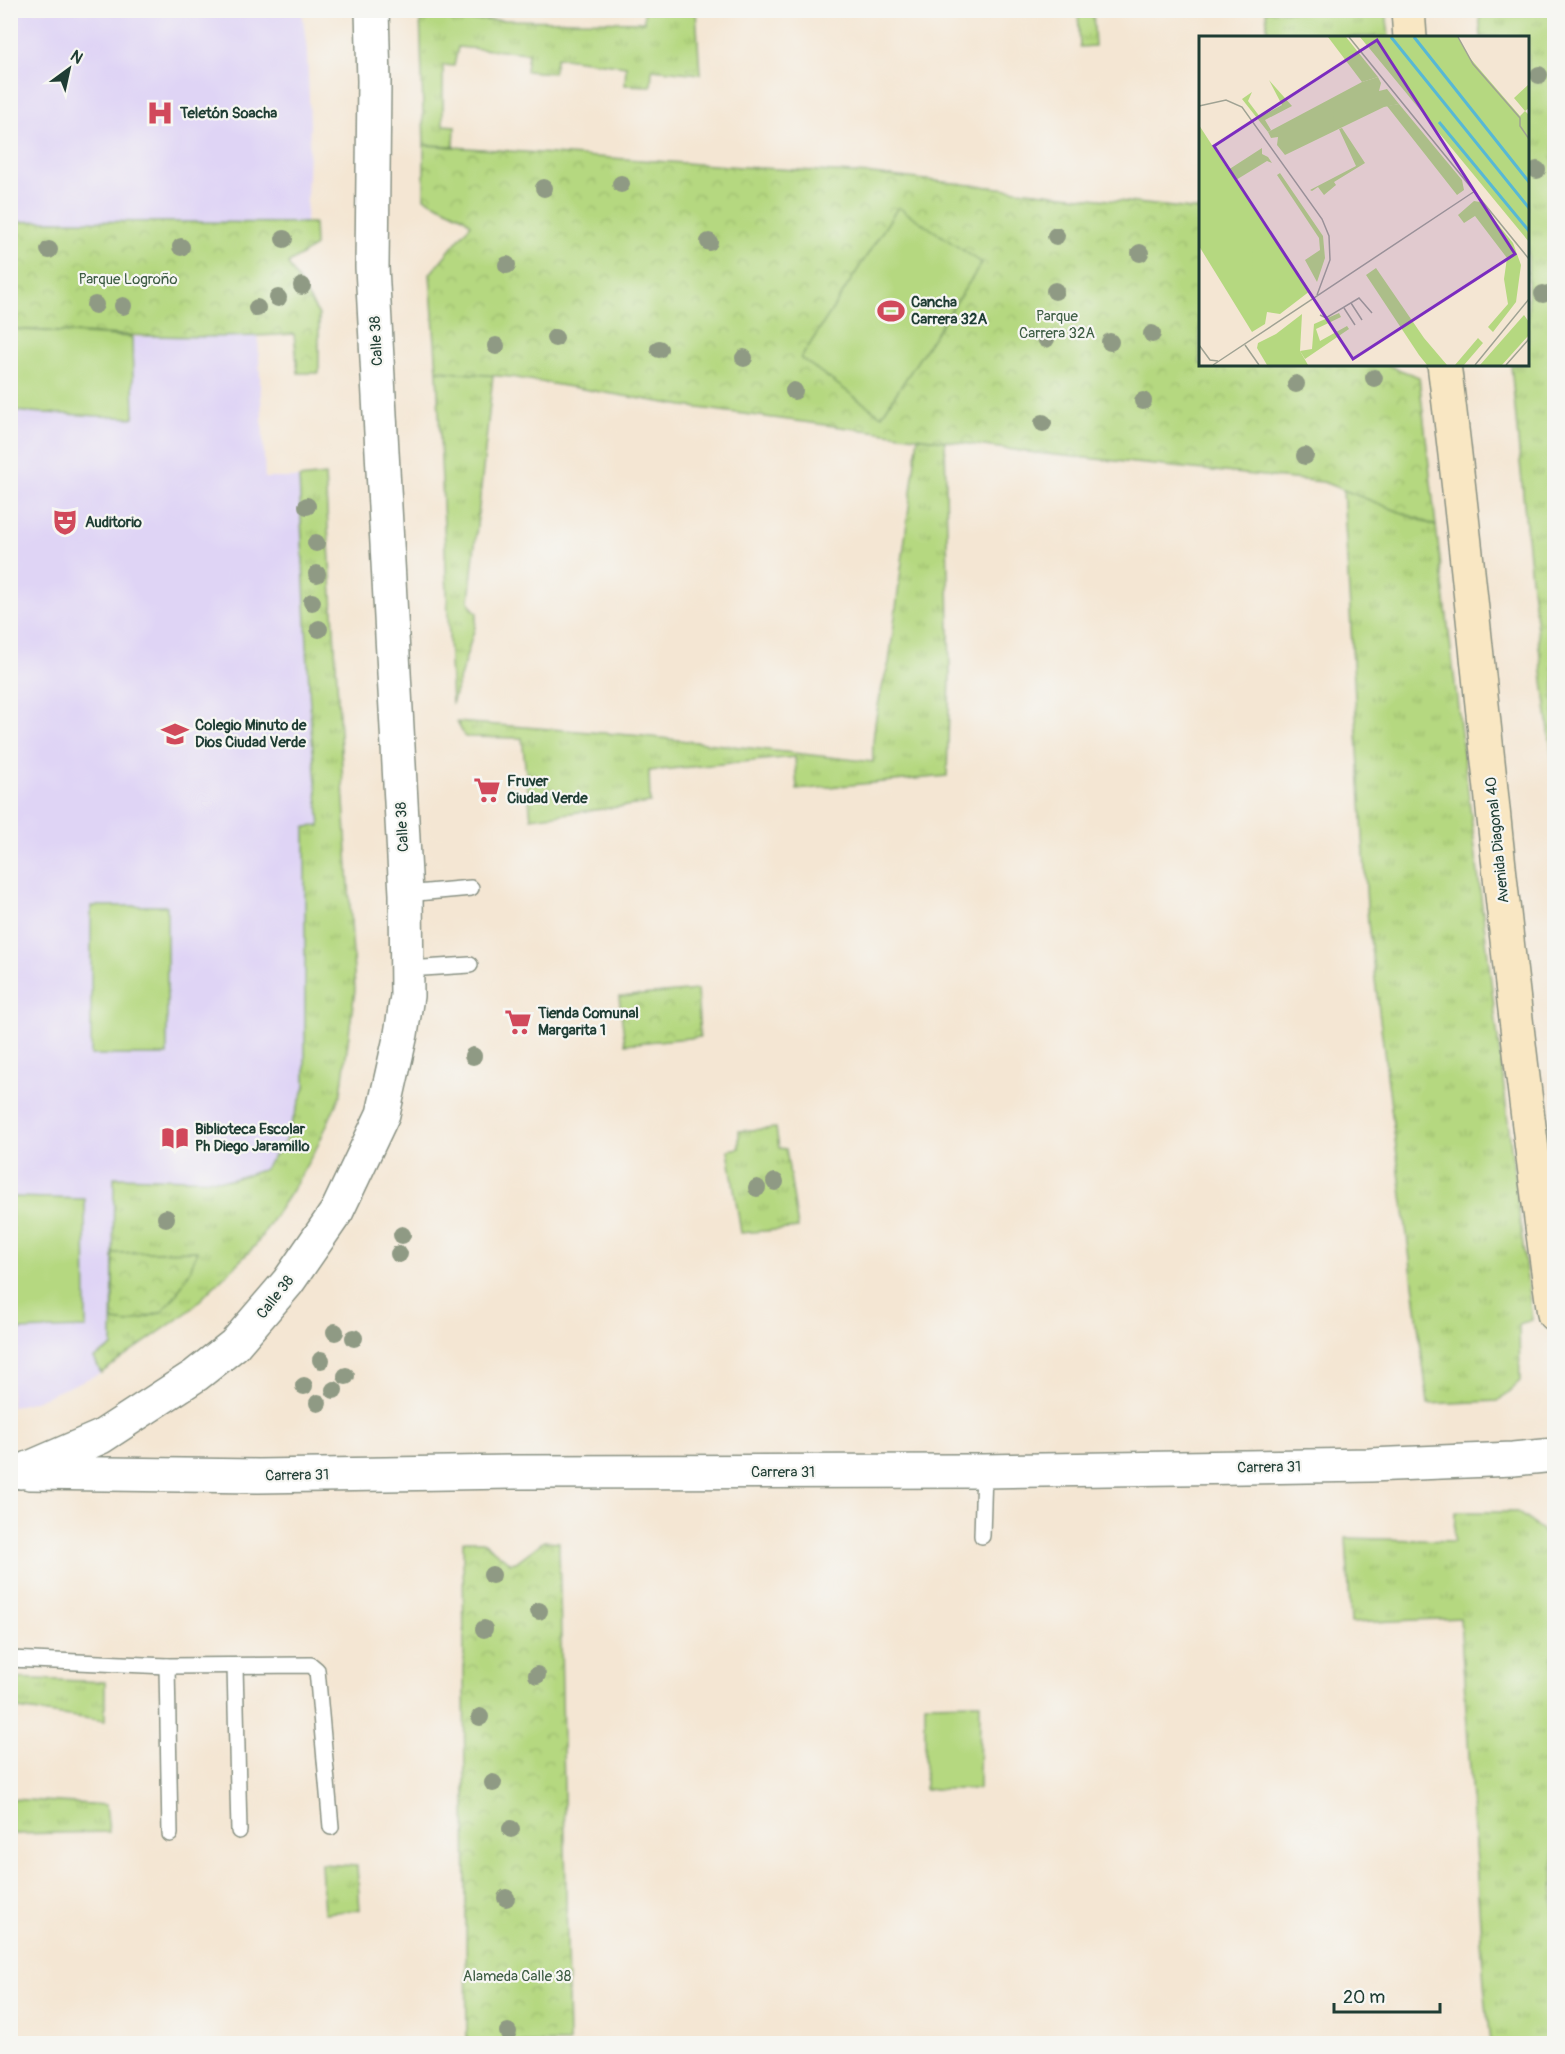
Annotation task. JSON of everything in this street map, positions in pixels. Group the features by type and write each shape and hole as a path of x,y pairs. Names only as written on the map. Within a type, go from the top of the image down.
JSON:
{"main road":[{"path":"1408,10 1410,36"},
{"name":"Avenida Diagonal 40","path":"1444,366 1515,1001 1554,1314"}],"street":[{"name":"Calle 38","path":"15,1473 101,1437 196,1375 234,1345 288,1282 337,1211 383,1114 401,1034 407,996 408,969 406,894 372,267 374,81 372,10"},
{"name":"Carrera 31","path":"15,1473 258,1476 513,1472 984,1471 1370,1465 1554,1455"}],"lane":[{"path":"406,894 471,888"},
{"path":"408,969 470,965"},
{"path":"982,1536 984,1471"},
{"path":"10,1659 166,1666 311,1665 317,1670 331,1827"},
{"path":"166,1666 170,1834"},
{"path":"235,1666 239,1831"}],"shaded area":[{"name":"Teletón Soacha","path":"10,11 302,11 307,50 310,124 306,223 11,222"},
{"name":"Colegio Minuto de Dios Ciudad Verde","path":"10,329 132,337 258,336 265,478 325,475 355,990 341,1093 318,1145 294,1187 255,1246 189,1311 101,1373 35,1401 11,1407"}],"green space":[{"path":"420,11 452,11 452,21 644,22 644,11 696,11 700,74 652,69 651,86 625,85 626,66 557,57 553,73 526,71 528,53 458,47 454,66 443,65 443,125 455,126 454,146 424,145"},
{"path":"1078,11 1093,11 1095,46 1080,47"},
{"path":"1266,11 1386,11 1389,36 1268,36"},
{"path":"1479,11 1554,11 1554,773 1531,579 1511,366 1529,366 1529,36 1481,36"},
{"name":"Parque Carrera 32A","path":"424,145 872,174 1199,210 1199,366 1390,366 1419,377 1436,526 1323,482 1036,453 684,406 511,377 437,371 430,274 471,224 463,217 424,198"},
{"name":"Cancha Carrera 32A","path":"898,207 982,263 880,415 801,358"},
{"name":"Parque Logroño","path":"10,222 314,223 315,246 288,264 319,315 319,373 298,373 294,334 187,337 11,329"},
{"path":"11,329 132,337 134,418 11,411"},
{"path":"437,371 493,375 469,601 477,613 452,704"},
{"path":"918,437 945,441 950,674 947,776 797,790 795,757 649,771 650,803 531,818 522,738 465,737 457,722 643,736 873,762 875,725 879,699 889,663"},
{"path":"325,475 355,990 341,1093 318,1145 294,1187 255,1246 189,1311 101,1373 94,1358 112,1347 114,1177 230,1180 263,1170 284,1143 305,1087 305,827 320,826 311,728 299,478"},
{"path":"1343,489 1436,526 1532,1320 1519,1324 1520,1381 1498,1401 1428,1404 1368,923"},
{"path":"91,906 167,906 167,1055 91,1055"},
{"path":"697,990 700,1037 625,1044 619,997"},
{"path":"776,1128 779,1148 786,1149 798,1228 741,1233 728,1150 739,1148 739,1131"},
{"path":"11,1197 85,1199 86,1328 15,1330"},
{"path":"197,1251 190,1271 176,1295 162,1312 128,1323 113,1321 113,1253"},
{"path":"1455,1512 1517,1512 1542,1530 1553,1549 1554,2043 1490,2043 1484,1984 1460,1618 1351,1623 1346,1538 1454,1541"},
{"name":"Alameda Calle 38","path":"463,1541 482,1541 510,1563 516,1562 544,1541 559,1542 569,2043 467,2043"},
{"path":"11,1678 105,1682 105,1721 11,1708"},
{"path":"980,1703 979,1789 925,1789 925,1704"},
{"path":"11,1799 106,1805 109,1832 11,1834"},
{"path":"321,1864 357,1866 360,1910 324,1913"}],"place":[{"name":"Teletón Soacha","path":"160,113"},
{"name":"Cancha Carrera 32A","path":"891,311"},
{"name":"Auditorio","path":"65,522"},
{"name":"Colegio Minuto de Dios Ciudad Verde","path":"175,734"},
{"name":"Fruver Ciudad Verde","path":"487,790"},
{"name":"Tienda Comunal Margarita 1","path":"518,1022"},
{"name":"Biblioteca Escolar Ph Diego Jaramillo","path":"175,1138"}]}
